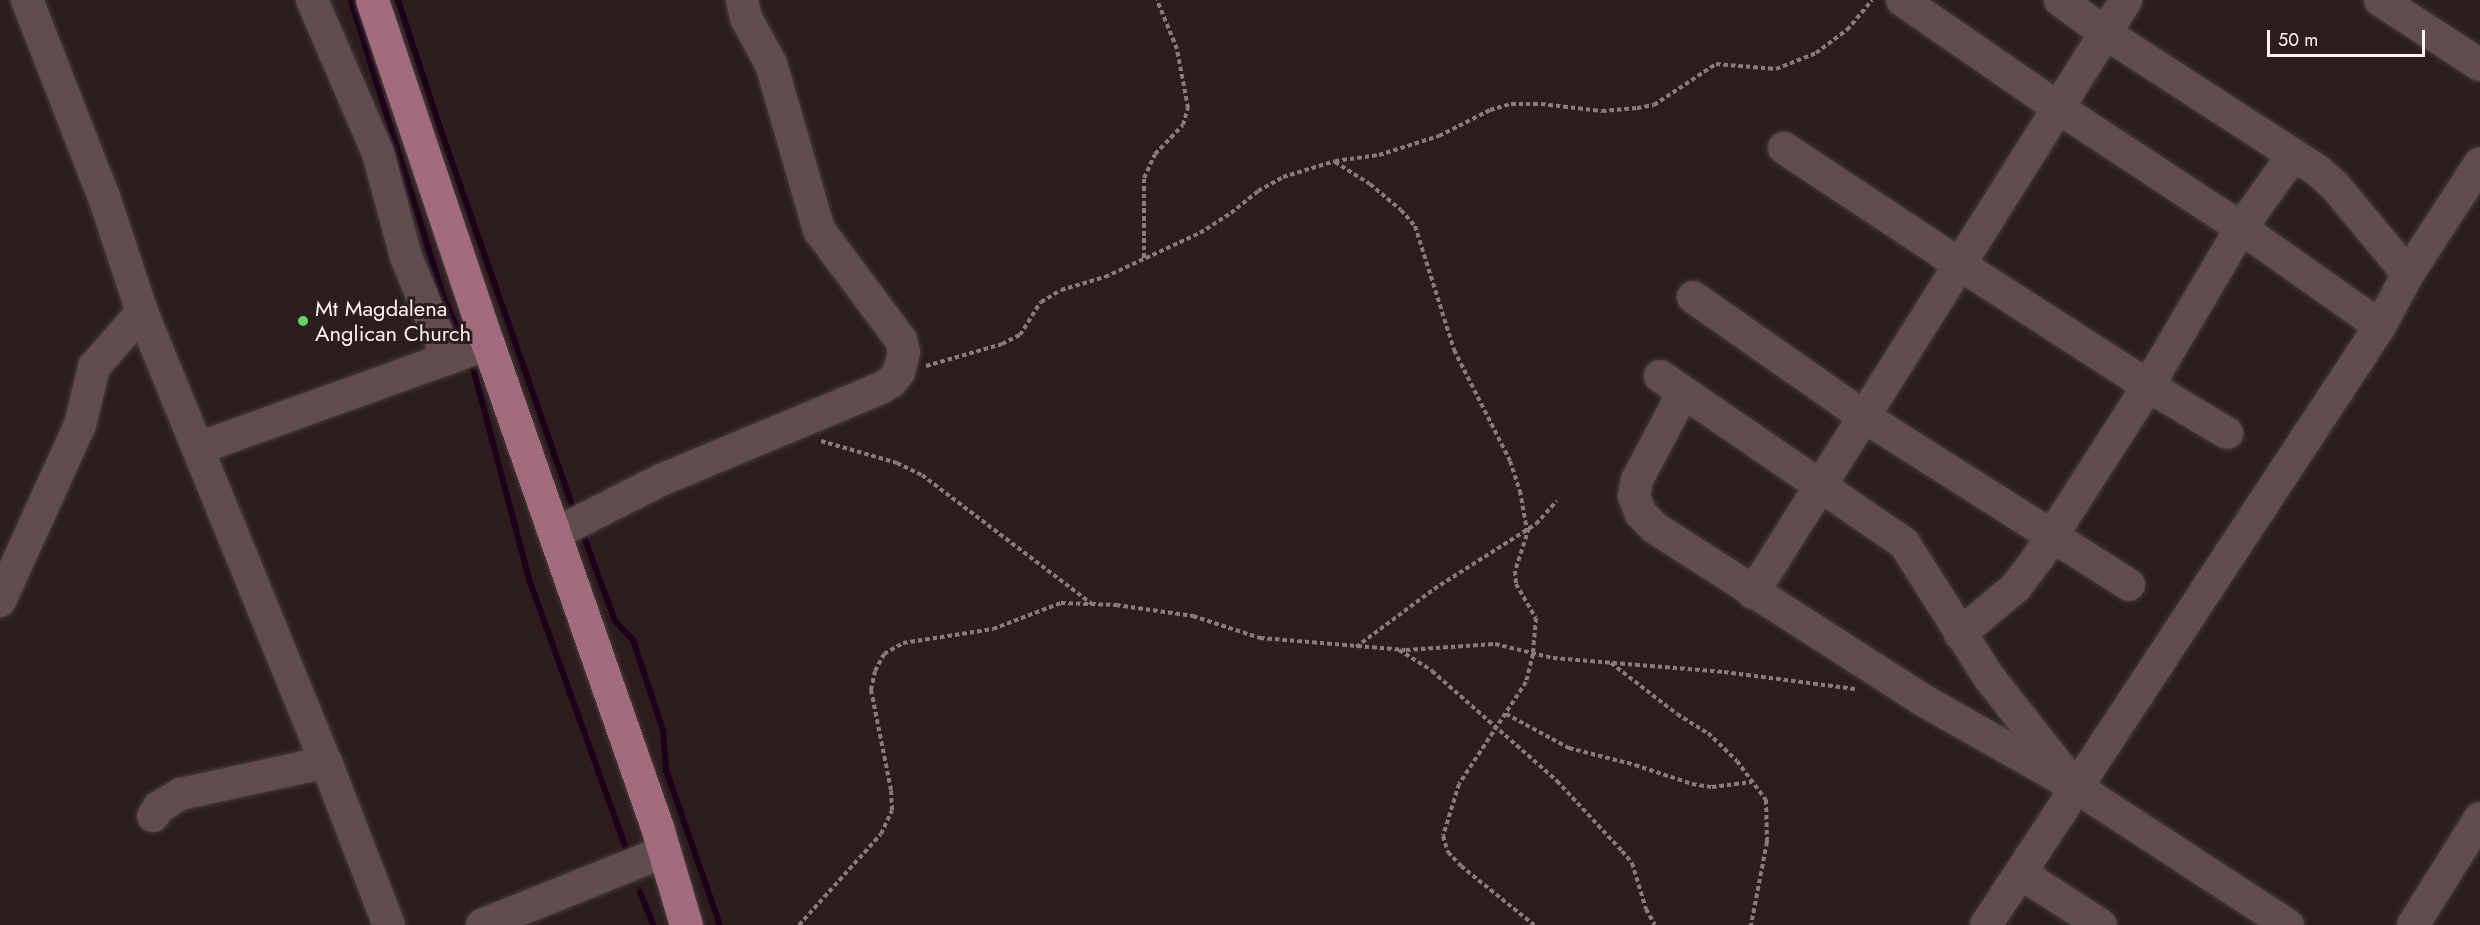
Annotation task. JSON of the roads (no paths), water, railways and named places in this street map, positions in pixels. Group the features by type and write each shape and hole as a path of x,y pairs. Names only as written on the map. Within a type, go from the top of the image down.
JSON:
{"main road":[{"path":"372,0 664,852 686,925"}],"street":[{"path":"27,0 104,196 142,312 326,762 389,925"},
{"path":"312,0 378,153 406,257 448,359"},
{"path":"554,534 661,480 782,428 879,390 891,382 899,372 904,352 901,340 819,230 771,64 746,18 742,0"},
{"path":"1902,0 2057,107 2241,228 2380,326"},
{"path":"2060,0 2105,33 2293,155 2335,186 2408,274"},
{"path":"1754,593 2126,0"},
{"path":"2380,0 2480,65"},
{"path":"1784,148 2148,386 2227,433"},
{"path":"1960,634 2016,587 2148,386 2241,228 2293,155"},
{"path":"1986,925 2380,326 2408,274 2480,164"},
{"path":"1693,297 1863,416 2129,585"},
{"path":"0,601 80,426 94,368 142,312"},
{"path":"199,448 488,344"},
{"path":"2076,787 1988,676 1904,543 1821,484 1672,385 1637,480 1634,496 1641,514 1654,528 1921,699 2076,787 2288,925"},
{"path":"153,816 159,807 181,794 326,762"},
{"path":"2413,925 2480,818"},
{"path":"482,925 664,852"},
{"path":"2020,873 2101,925"}],"waterway":[{"path":"351,0 443,296 459,333"},
{"path":"398,0 439,125 573,508"},
{"path":"473,368 529,579 626,848"},
{"path":"585,539 615,621 633,640 663,730 666,770 720,925"},
{"path":"640,892 653,925"}],"place":[{"name":"Mt Magdalena Anglican Church","path":"303,321"}]}
